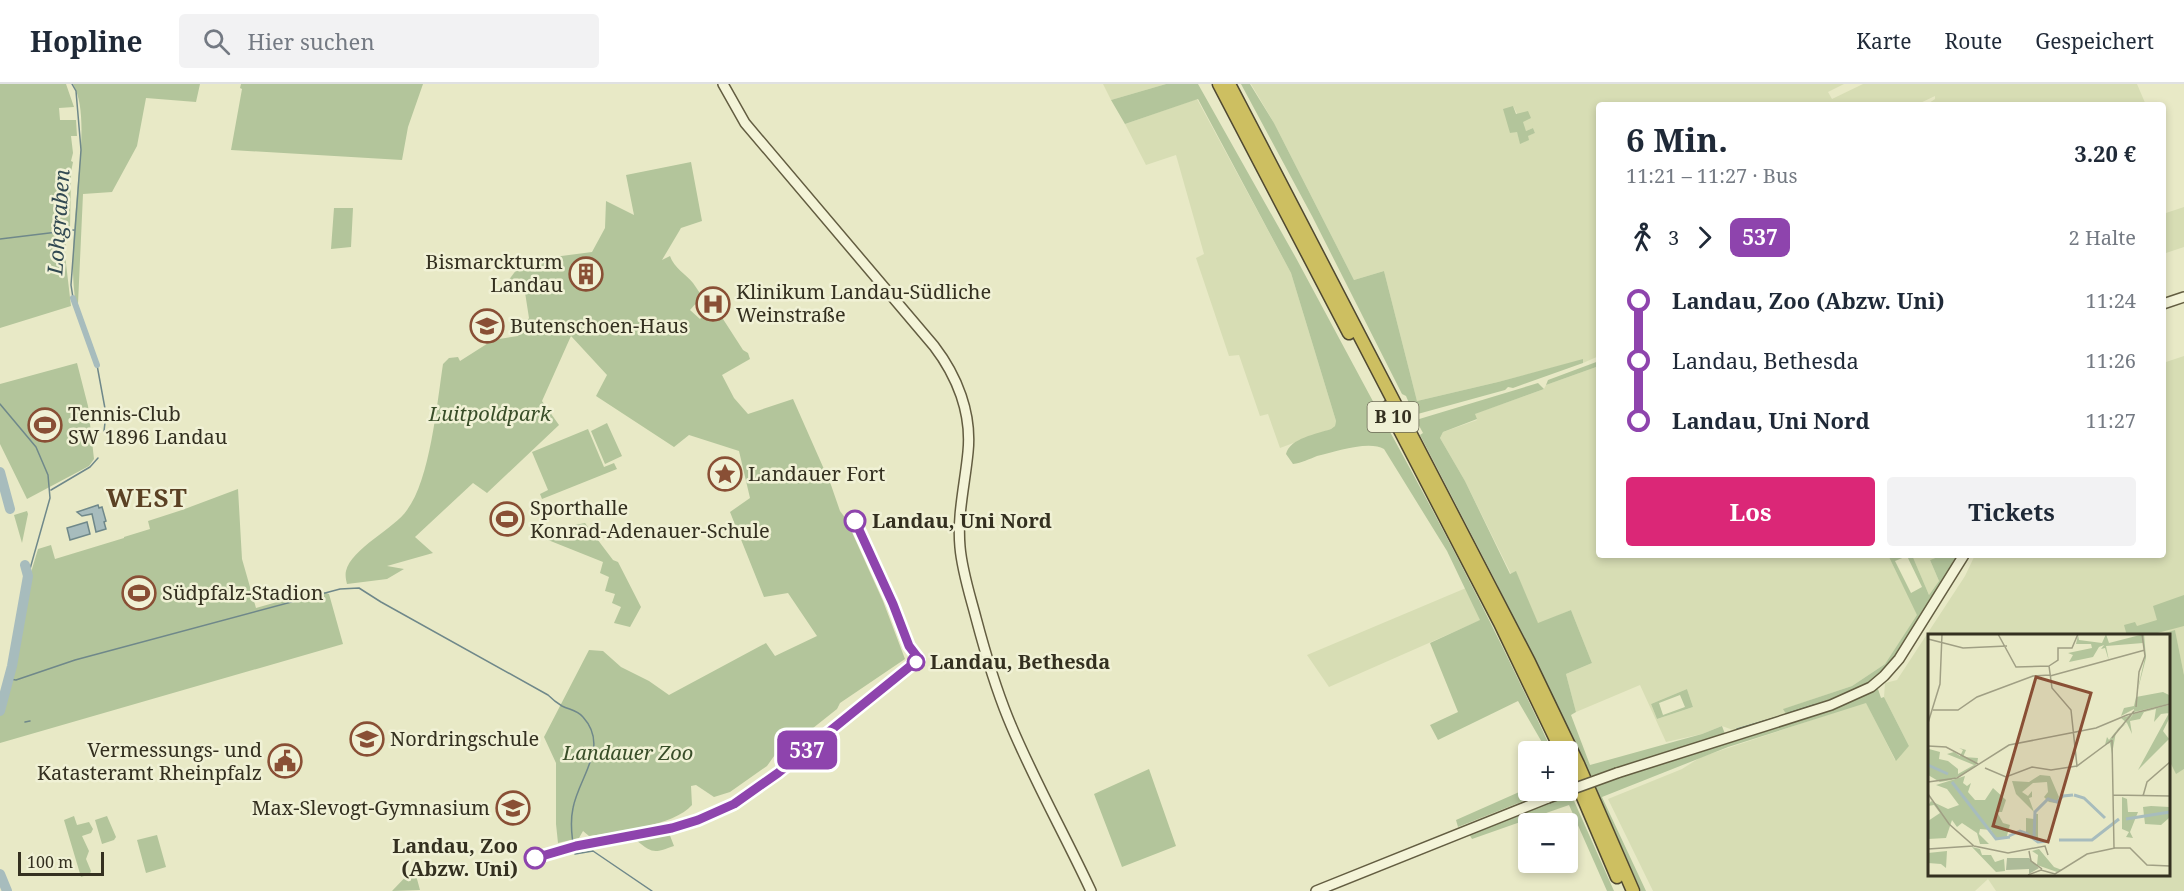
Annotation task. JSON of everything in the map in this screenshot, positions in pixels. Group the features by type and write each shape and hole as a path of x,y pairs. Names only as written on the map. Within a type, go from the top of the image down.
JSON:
{"highway":[{"name":"B 10","path":"1219,84 1495,613 1557,741"},
{"name":"B 10","path":"1229,84 1514,632 1578,764 1633,891"},
{"path":"1578,785 1623,891"}],"street":[{"path":"723,84 745,123 929,340 956,381 964,406 969,439 961,505 960,544 971,602 1008,718 1091,891"},
{"path":"2166,303 2184,297"},
{"path":"1316,891 1548,798 1617,773 1831,705 1871,687 1899,659 1962,558"}],"green space":[{"path":"0,84 66,84 74,107 59,108 60,120 76,120 77,136 71,136 73,153 71,161 73,162 70,229 66,238 65,255 71,306 0,328"},
{"path":"73,84 200,84 196,102 146,98 137,146 112,192 83,194 78,304 76,305 73,250 81,153 81,123 78,95"},
{"path":"241,84 423,84 408,127 402,160 231,150"},
{"path":"1103,84 1166,84 1111,100"},
{"path":"1166,84 1198,84 1296,258 1383,420 1377,423 1377,432 1389,430 1432,509 1494,629 1547,741 1541,741 1518,701 1438,740 1430,725 1458,712 1430,643 1480,620 1447,551 1384,449 1370,446 1351,448 1293,464 1286,454 1293,444 1298,440 1331,429 1335,426 1336,421 1291,273 1198,99 1125,124 1111,100"},
{"path":"1241,84 1250,84 1274,123 1354,280 1384,271 1417,401 1583,359 1583,363 1513,388 1508,387 1505,390 1414,415"},
{"path":"1251,84 1844,84 1828,92 1832,99 1863,84 2137,84 2145,102 1930,102 1935,96 1922,102 1596,102 1596,357 1583,363 1582,360 1417,401 1384,271 1354,280 1274,123","holes":["1513,106 1526,131 1533,128 1535,133 1527,136 1520,143 1517,131 1510,133"]},
{"path":"1197,99 1291,273 1336,421 1335,426 1331,429 1280,448 1268,414 1260,416 1239,355 1229,356 1196,258 1204,254 1176,155 1146,165 1125,124"},
{"path":"1513,106 1516,114 1528,111 1531,118 1523,122 1526,131 1533,128 1535,133 1528,136 1529,140 1520,144 1517,132 1510,133 1503,109"},
{"name":"Luitpoldpark","path":"691,162 702,221 681,228 662,260 670,256 674,264 693,283 708,303 703,304 699,300 690,310 700,319 709,309 706,306 710,306 723,319 743,350 748,353 750,359 722,375 734,398 748,414 793,399 840,511 846,519 883,601 905,659 840,703 837,709 798,740 782,745 767,766 730,792 714,797 696,785 691,786 692,805 672,818 644,827 589,836 583,831 579,838 558,843 556,763 544,737 589,650 603,651 621,667 649,681 669,695 766,643 775,656 817,636 788,593 764,597 730,512 750,498 739,451 689,435 674,447 596,396 607,375 571,336 542,401 559,425 487,493 473,483 415,537 433,553 387,566 404,569 387,579 347,584 346,571 356,555 401,517 415,497 427,461 443,364 449,358 458,357 460,361 493,340 518,336 529,318 524,286 502,289 523,261 592,252 605,228 606,201 634,215 626,175"},
{"path":"2184,207 2184,247 2166,253 2166,213"},
{"path":"334,208 353,208 351,247 331,249"},
{"path":"2184,356 2184,675 2175,631 2163,634 1928,634 1928,876 2169,876 2169,760 2176,773 2184,769 2184,891 1996,891 1988,879 1975,891 1653,891 1608,799 1682,769 1701,757 1866,702 1895,760 1909,746 1884,697 1885,683 1897,680 1965,576 1974,558 2166,558 2166,362"},
{"path":"1596,362 1596,367 1546,385 1548,380"},
{"name":"Tennis-Club SW 1896 Landau","path":"77,363 88,406 94,459 89,466 27,499 0,444 0,384"},
{"path":"1596,367 1596,558 1890,558 1918,615 1885,664 1852,686 1784,709 1786,714 1733,730 1722,726 1702,734 1666,742 1640,685 1576,712 1566,674 1592,663 1571,610 1538,624 1516,572 1511,574 1465,481 1440,438 1443,432 1477,420 1474,414 1544,389 1546,385","holes":["1687,689 1693,707 1657,719 1651,704"]},
{"path":"1538,383 1544,389 1475,414 1477,419 1443,432 1440,438 1465,481 1510,574 1516,571 1538,623 1571,610 1592,663 1566,674 1576,712 1571,715 1590,765 1702,734 1722,726 1725,734 1591,777 1578,750 1578,741 1573,741 1495,580 1420,435 1423,433 1416,420"},
{"path":"607,423 622,456 605,464 591,431"},
{"path":"588,429 604,467 614,463 617,469 542,499 540,494 548,490 532,452"},
{"path":"238,489 242,559 256,608 319,590 329,594 343,644 0,743 0,715 5,709 29,579 38,549 51,545 55,559 150,529 148,521"},
{"path":"27,511 28,514 22,543 14,515"},
{"path":"585,523 613,560 618,562 641,607 630,627 614,623 621,607 612,603 615,594 605,591 609,577 600,573 603,562 543,538 549,530"},
{"path":"1889,558 1902,558 1895,561 1911,593 1922,587 1908,558 1913,558 1929,595 1939,581 1930,560 1958,558 1893,661 1872,682 1850,695 1734,733 1733,730 1786,714 1783,709 1852,686 1885,664 1917,615"},
{"path":"1913,558 1935,558 1930,560 1939,581 1929,595"},
{"path":"1466,588 1481,620 1329,687 1307,655"},
{"path":"2184,595 2184,626 2154,634 2126,634 2124,625 2135,622 2137,626 2157,620 2153,606"},
{"path":"2175,630 2184,675 2184,769 2176,774 2169,760 2169,634 2162,634"},
{"path":"1875,688 1878,689 1881,698 1884,697 1909,746 1896,761 1866,703 1728,747 1602,797 1646,891 1641,891 1595,786 1619,776 1835,708"},
{"path":"1687,689 1693,707 1657,719 1651,704","holes":["1680,695 1685,707 1663,715 1659,703"]},
{"path":"1149,769 1176,846 1122,867 1094,794"},
{"path":"1518,792 1518,801 1524,801 1458,827 1456,820"},
{"path":"1553,801 1574,801 1614,891 1607,891 1578,825 1578,813 1573,813 1569,805 1546,813 1523,813"},
{"path":"1518,815 1518,823 1472,839 1469,834"},
{"path":"74,816 77,825 89,822 93,829 91,833 82,836 89,851 86,859 91,871 90,874 81,877 64,820"},
{"path":"107,816 116,837 102,844 95,820"},
{"path":"669,833 674,846 662,850 650,850 636,840"},
{"path":"157,835 166,867 146,873 137,840"},
{"path":"414,868 420,890 392,891"}],"shaded area":[{"path":"98,505 99,508 102,507 106,529 96,532 92,514 82,516 77,512"},
{"path":"87,522 90,534 70,540 67,528"}],"waterway":[{"name":"Lohgraben","path":"72,84 76,91 81,150 71,285 73,298"},
{"path":"0,239 74,230"},
{"name":"Lohgraben","path":"73,298 97,365"},
{"name":"Lohgraben","path":"97,365 106,414 104,431"},
{"path":"0,404 36,447 48,475 50,498 28,576"},
{"name":"Lohgraben","path":"51,490 90,467 98,458"},
{"path":"0,472 10,509"},
{"path":"0,711 12,666 28,576 25,565"},
{"path":"9,679 16,680 75,660 340,589 359,588 583,717 591,728 594,739 590,762 573,808 572,831 575,854 593,851 652,891"},
{"path":"1789,713 1814,705"},
{"path":"1737,729 1784,715"},
{"path":"25,722 30,721"},
{"path":"0,874 7,891"}],"bus line":[{"name":"537","path":"535,858 576,846 672,828 698,820 734,804 778,773 919,659 909,646 893,604 855,521"}],"place":[{"name":"Bismarckturm Landau","path":"586,274"},
{"name":"Klinikum Landau-Südliche Weinstraße","path":"713,304"},
{"name":"Butenschoen-Haus","path":"487,326"},
{"name":"Tennis-Club SW 1896 Landau","path":"45,425"},
{"name":"Landauer Fort","path":"725,474"},
{"name":"Sporthalle Konrad-Adenauer-Schule","path":"507,519"},
{"name":"Landau, Uni Nord","path":"855,521"},
{"name":"Südpfalz-Stadion","path":"139,593"},
{"name":"Landau, Bethesda","path":"916,662"},
{"name":"Nordringschule","path":"367,739"},
{"name":"Vermessungs- und Katasteramt Rheinpfalz","path":"285,761"},
{"name":"Max-Slevogt-Gymnasium","path":"513,808"},
{"name":"Landau, Zoo (Abzw. Uni)","path":"535,858"}],"district":[{"name":"WEST","path":"147,498"}],"park label":[{"name":"Landauer Zoo","path":"628,753"}]}
